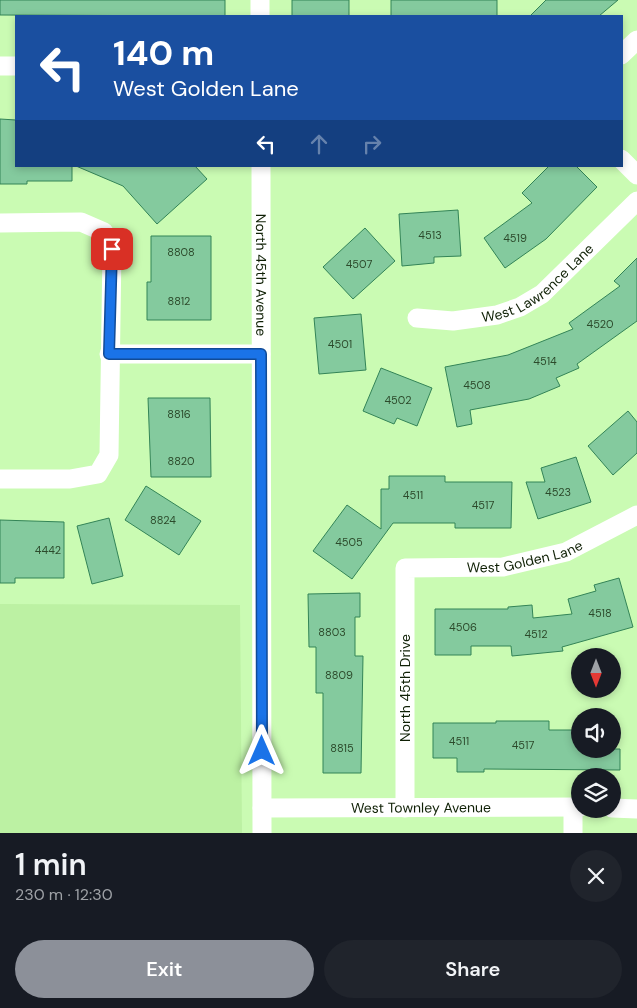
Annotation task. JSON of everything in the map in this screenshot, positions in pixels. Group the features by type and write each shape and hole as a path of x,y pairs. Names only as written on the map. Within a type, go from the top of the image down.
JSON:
{"street":[{"path":"260,0 260,15"},
{"path":"623,53 637,40"},
{"path":"0,66 15,66"},
{"path":"623,161 637,175"},
{"name":"North 45th Avenue","path":"261,167 262,833"},
{"name":"West Lawrence Lane","path":"417,318 453,321 497,315 520,307 542,294 637,201"},
{"path":"0,223 81,222 104,232 112,249 109,454 98,474 70,479 0,479"},
{"path":"109,354 261,354"},
{"name":"West Golden Lane","path":"405,568 503,567 566,552 637,515"},
{"name":"North 45th Drive","path":"405,568 405,808"},
{"name":"West Townley Avenue","path":"262,808 571,807"},
{"path":"621,808 637,809"},
{"path":"573,833 575,818"}],"shaded area":[{"path":"0,604 240,605 242,833 0,833"}],"building":[{"path":"0,0 225,0 225,15 0,15"},
{"path":"292,0 349,0 349,15 292,15"},
{"path":"391,0 497,0 497,15 391,15"},
{"path":"546,0 618,0 600,15 531,15"},
{"path":"0,119 15,120 15,167 72,167 72,181 27,181 27,184 0,184"},
{"path":"78,167 196,167 207,179 157,224 123,186"},
{"path":"548,167 577,167 597,187 546,239 505,268 484,238 532,203 522,193"},
{"path":"458,210 461,256 434,257 434,263 402,266 399,214"},
{"path":"365,228 395,261 353,299 323,267"},
{"path":"151,236 211,236 211,320 147,320 147,282 151,282"},
{"path":"637,258 637,321 577,364 579,368 556,378 560,386 529,399 470,410 472,424 457,427 445,367 508,355 573,329 569,323 620,286 614,281"},
{"path":"361,314 366,370 319,374 314,318"},
{"path":"381,368 432,388 417,426 397,418 394,424 363,411"},
{"path":"148,398 210,398 211,477 151,477"},
{"path":"628,411 637,422 637,453 613,475 588,446"},
{"path":"576,457 591,502 538,519 526,482 545,482 541,468"},
{"path":"389,476 445,476 445,482 512,482 511,528 455,528 455,523 393,523 352,579 313,551 347,505 381,529 381,489 389,489"},
{"path":"146,486 201,521 179,555 125,520"},
{"path":"109,518 123,576 92,584 77,526"},
{"path":"0,520 64,522 64,578 15,578 15,583 0,583"},
{"path":"619,578 633,627 562,647 563,651 512,656 511,646 471,646 471,655 435,655 435,609 508,609 508,607 532,605 533,618 572,614 568,599 596,591 594,585"},
{"path":"360,593 360,617 355,617 355,656 363,656 361,773 323,773 323,693 316,693 316,647 309,647 308,594"},
{"path":"496,721 549,721 549,730 571,730 571,758 620,758 620,768 484,769 484,772 457,772 457,758 433,758 433,723 496,723"}],"route":[{"path":"112,249 109,354 261,354 262,751"}]}
